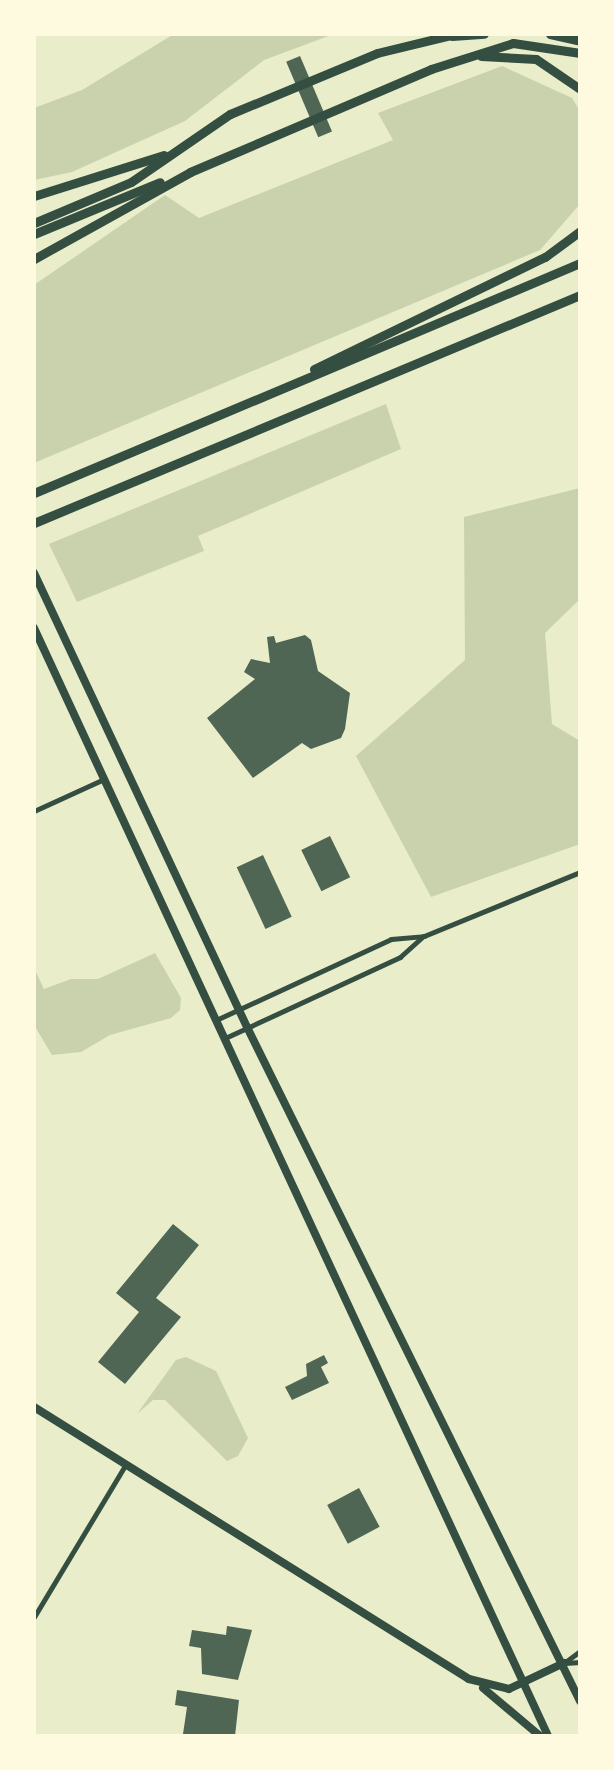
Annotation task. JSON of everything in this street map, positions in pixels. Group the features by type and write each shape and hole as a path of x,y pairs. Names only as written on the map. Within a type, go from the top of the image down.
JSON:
{"highway":[{"path":"34,223 131,182 230,114 274,95 377,53 451,35 484,34"},
{"path":"550,34 580,41"},
{"path":"34,234 462,59 513,43 580,53"},
{"path":"462,59 524,55 557,69 580,89"},
{"path":"34,196 182,148"},
{"path":"34,259 190,172"},
{"path":"280,389 358,344 545,257 580,231"},
{"path":"34,493 580,263"},
{"path":"34,523 580,295"}],"main road":[{"path":"34,573 247,1027 429,1400 564,1663 580,1701"},
{"path":"34,628 548,1736"},
{"path":"34,1407 469,1679 516,1711 540,1736"},
{"path":"469,1679 502,1689 524,1684 564,1663"}],"street":[{"path":"34,811 104,779"},
{"path":"216,1020 391,939 424,936 580,872"},
{"path":"225,1038 400,957 424,936"},
{"path":"34,1617 126,1464"},
{"path":"564,1663 580,1651"},
{"path":"564,1663 580,1662"}],"green space":[{"path":"174,34 334,34 264,60 185,121 72,172 34,180 34,108 82,90"},
{"path":"502,66 572,98 580,111 580,204 540,250 34,463 34,285 165,195 199,218 393,140 378,113"},
{"path":"386,404 401,449 198,536 204,551 77,602 49,544"},
{"path":"580,488 580,599 545,633 552,724 580,741 580,844 431,897 356,756 465,660 464,517"},
{"path":"155,953 181,998 180,1010 171,1018 110,1035 81,1052 52,1055 34,1025 34,968 44,989 71,979 98,979"},
{"path":"186,1357 216,1371 248,1438 238,1456 227,1461 165,1400 153,1400 137,1414 176,1360"}],"building":[{"path":"300,56 332,131 318,137 286,62"},
{"path":"305,635 311,640 318,671 350,693 345,729 341,738 311,749 302,743 253,778 207,718 255,679 244,672 251,659 270,663 267,637 274,636 276,643"},
{"path":"330,836 350,877 321,891 301,850"},
{"path":"263,855 292,917 265,929 237,867"},
{"path":"173,1224 199,1245 156,1298 181,1317 125,1384 98,1362 139,1312 116,1293"},
{"path":"324,1355 328,1363 321,1367 329,1383 292,1400 285,1387 307,1376 306,1364"},
{"path":"359,1488 380,1527 348,1544 327,1505"},
{"path":"227,1626 252,1630 238,1680 202,1674 201,1648 189,1646 192,1630 226,1635"},
{"path":"177,1690 239,1700 235,1736 183,1734 187,1707 175,1705"}]}
